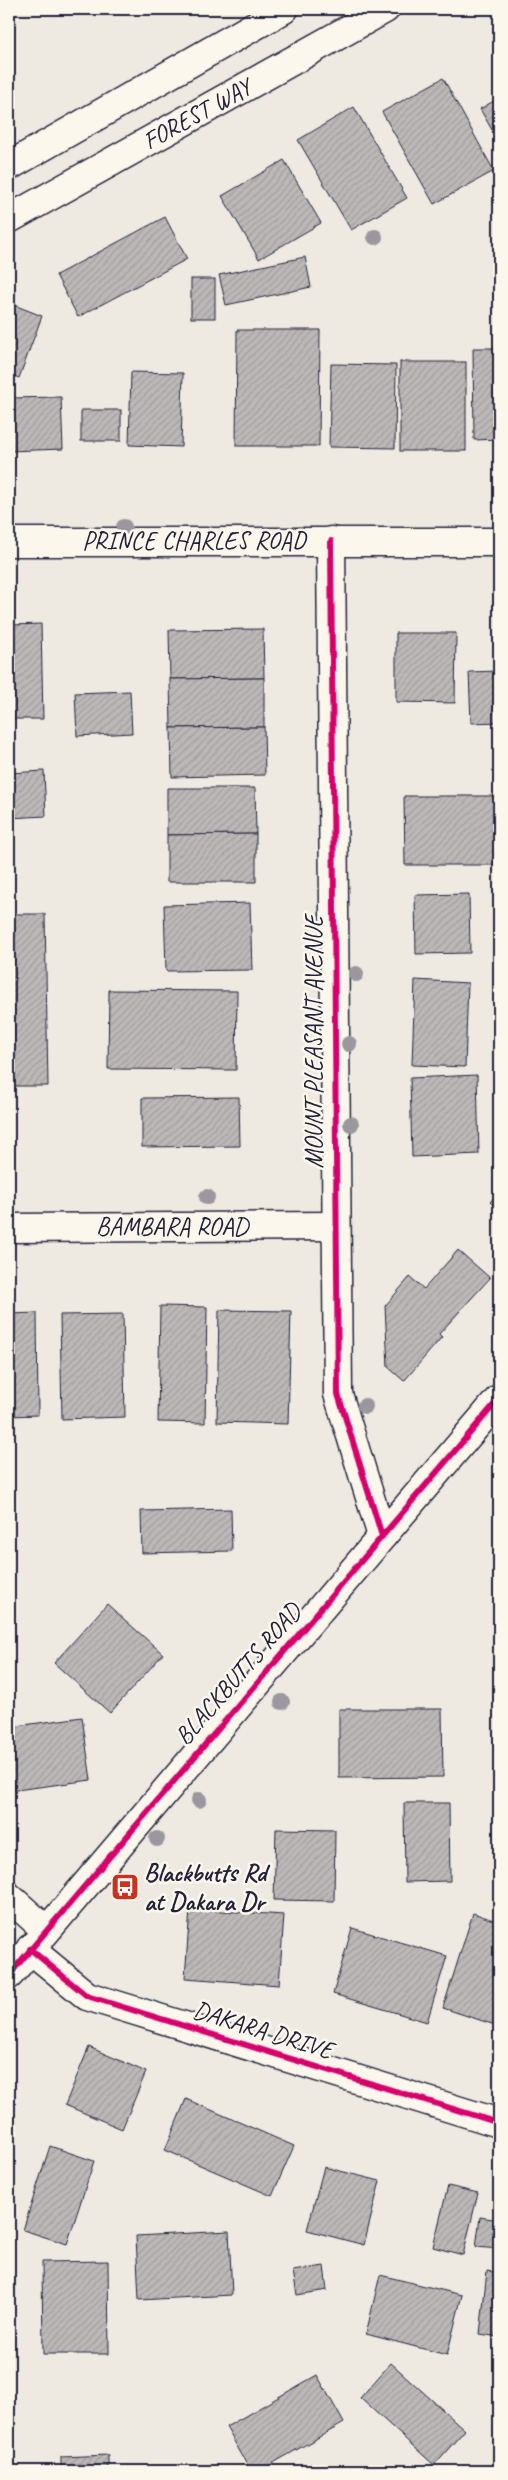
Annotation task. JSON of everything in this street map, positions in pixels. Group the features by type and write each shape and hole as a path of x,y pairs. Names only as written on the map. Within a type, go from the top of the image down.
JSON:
{"street":[{"name":"FOREST WAY","path":"9,166 284,9"},
{"name":"FOREST WAY","path":"9,218 385,9"},
{"name":"MOUNT PLEASANT AVENUE","path":"331,541 338,1394 382,1536"},
{"name":"PRINCE CHARLES ROAD","path":"9,542 499,542"},
{"name":"BAMBARA ROAD","path":"9,1228 336,1226"},
{"name":"BLACKBUTTS ROAD","path":"9,1975 499,1399"},
{"name":"DAKARA DRIVE","path":"9,1897 38,1939 87,1996 499,2123"}],"building":[{"path":"443,78 494,171 434,204 382,112"},
{"path":"499,98 499,142 480,109"},
{"path":"354,107 407,198 351,230 298,140"},
{"path":"284,160 321,223 259,259 222,196"},
{"path":"165,217 187,259 78,317 56,275"},
{"path":"305,257 311,287 226,305 219,275"},
{"path":"191,279 215,279 215,318 191,318"},
{"path":"9,303 42,316 19,378 9,374"},
{"path":"237,330 320,330 319,446 236,446"},
{"path":"473,348 499,348 499,439 474,440"},
{"path":"400,362 466,362 466,451 400,451"},
{"path":"331,364 396,365 395,448 329,447"},
{"path":"131,372 183,373 181,447 129,445"},
{"path":"61,397 63,449 9,451 9,398"},
{"path":"81,410 121,410 121,441 81,441"},
{"path":"41,624 43,719 9,719 9,625"},
{"path":"263,629 264,678 170,679 169,630"},
{"path":"396,633 456,633 455,703 396,702"},
{"path":"499,671 499,722 471,723 469,672"},
{"path":"264,678 264,727 171,728 170,679"},
{"path":"130,691 132,733 77,736 75,693"},
{"path":"264,727 265,775 172,777 171,728"},
{"path":"44,771 46,816 9,818 9,773"},
{"path":"167,788 255,788 256,834 167,835"},
{"path":"404,796 499,796 499,865 405,865"},
{"path":"256,834 256,882 167,882 167,835"},
{"path":"469,894 470,953 416,954 415,895"},
{"path":"250,903 252,970 166,971 164,905"},
{"path":"9,914 45,914 48,1086 9,1086"},
{"path":"415,980 468,983 465,1067 412,1065"},
{"path":"109,990 237,991 236,1070 108,1069"},
{"path":"477,1075 479,1154 412,1157 410,1078"},
{"path":"239,1097 240,1146 142,1147 142,1098"},
{"path":"499,1192 499,1211 490,1202"},
{"path":"458,1250 490,1278 439,1334 442,1337 404,1381 388,1367 385,1306 410,1277 424,1289"},
{"path":"160,1306 207,1307 205,1423 158,1422"},
{"path":"219,1310 291,1311 288,1424 217,1422"},
{"path":"37,1313 38,1415 9,1416 9,1314"},
{"path":"123,1314 125,1417 62,1419 60,1315"},
{"path":"231,1509 232,1551 142,1553 141,1511"},
{"path":"499,1566 499,1595 496,1594"},
{"path":"107,1604 163,1654 110,1713 54,1663"},
{"path":"339,1709 442,1709 443,1777 339,1778"},
{"path":"82,1717 91,1780 9,1791 9,1727"},
{"path":"404,1803 449,1803 450,1881 405,1882"},
{"path":"276,1829 335,1830 334,1901 274,1900"},
{"path":"190,1909 284,1915 279,1985 185,1978"},
{"path":"473,1913 499,1922 499,2011 495,2025 443,2008"},
{"path":"352,1928 447,1956 427,2022 333,1994"},
{"path":"89,2047 146,2072 122,2129 65,2105"},
{"path":"186,2099 294,2146 272,2196 165,2150"},
{"path":"50,2146 94,2161 67,2244 23,2230"},
{"path":"324,2167 380,2181 364,2245 307,2230"},
{"path":"448,2186 478,2193 463,2255 433,2247"},
{"path":"480,2217 499,2220 499,2249 476,2247"},
{"path":"229,2231 232,2295 139,2300 136,2236"},
{"path":"108,2261 109,2354 43,2354 42,2262"},
{"path":"324,2266 327,2290 297,2295 293,2271"},
{"path":"487,2271 499,2273 499,2337 480,2334"},
{"path":"380,2275 462,2295 447,2355 366,2334"},
{"path":"391,2363 465,2430 434,2465 360,2398"},
{"path":"317,2375 344,2423 259,2471 251,2471 226,2427"},
{"path":"108,2455 108,2471 61,2471 61,2457"}],"cycle path":[{"path":"331,541 338,1394 382,1536"},
{"path":"9,1975 499,1399"},
{"path":"30,1949 87,1996 499,2123"}],"place":[{"name":"Blackbutts Rd at Dakara Dr","path":"125,1887"}]}
